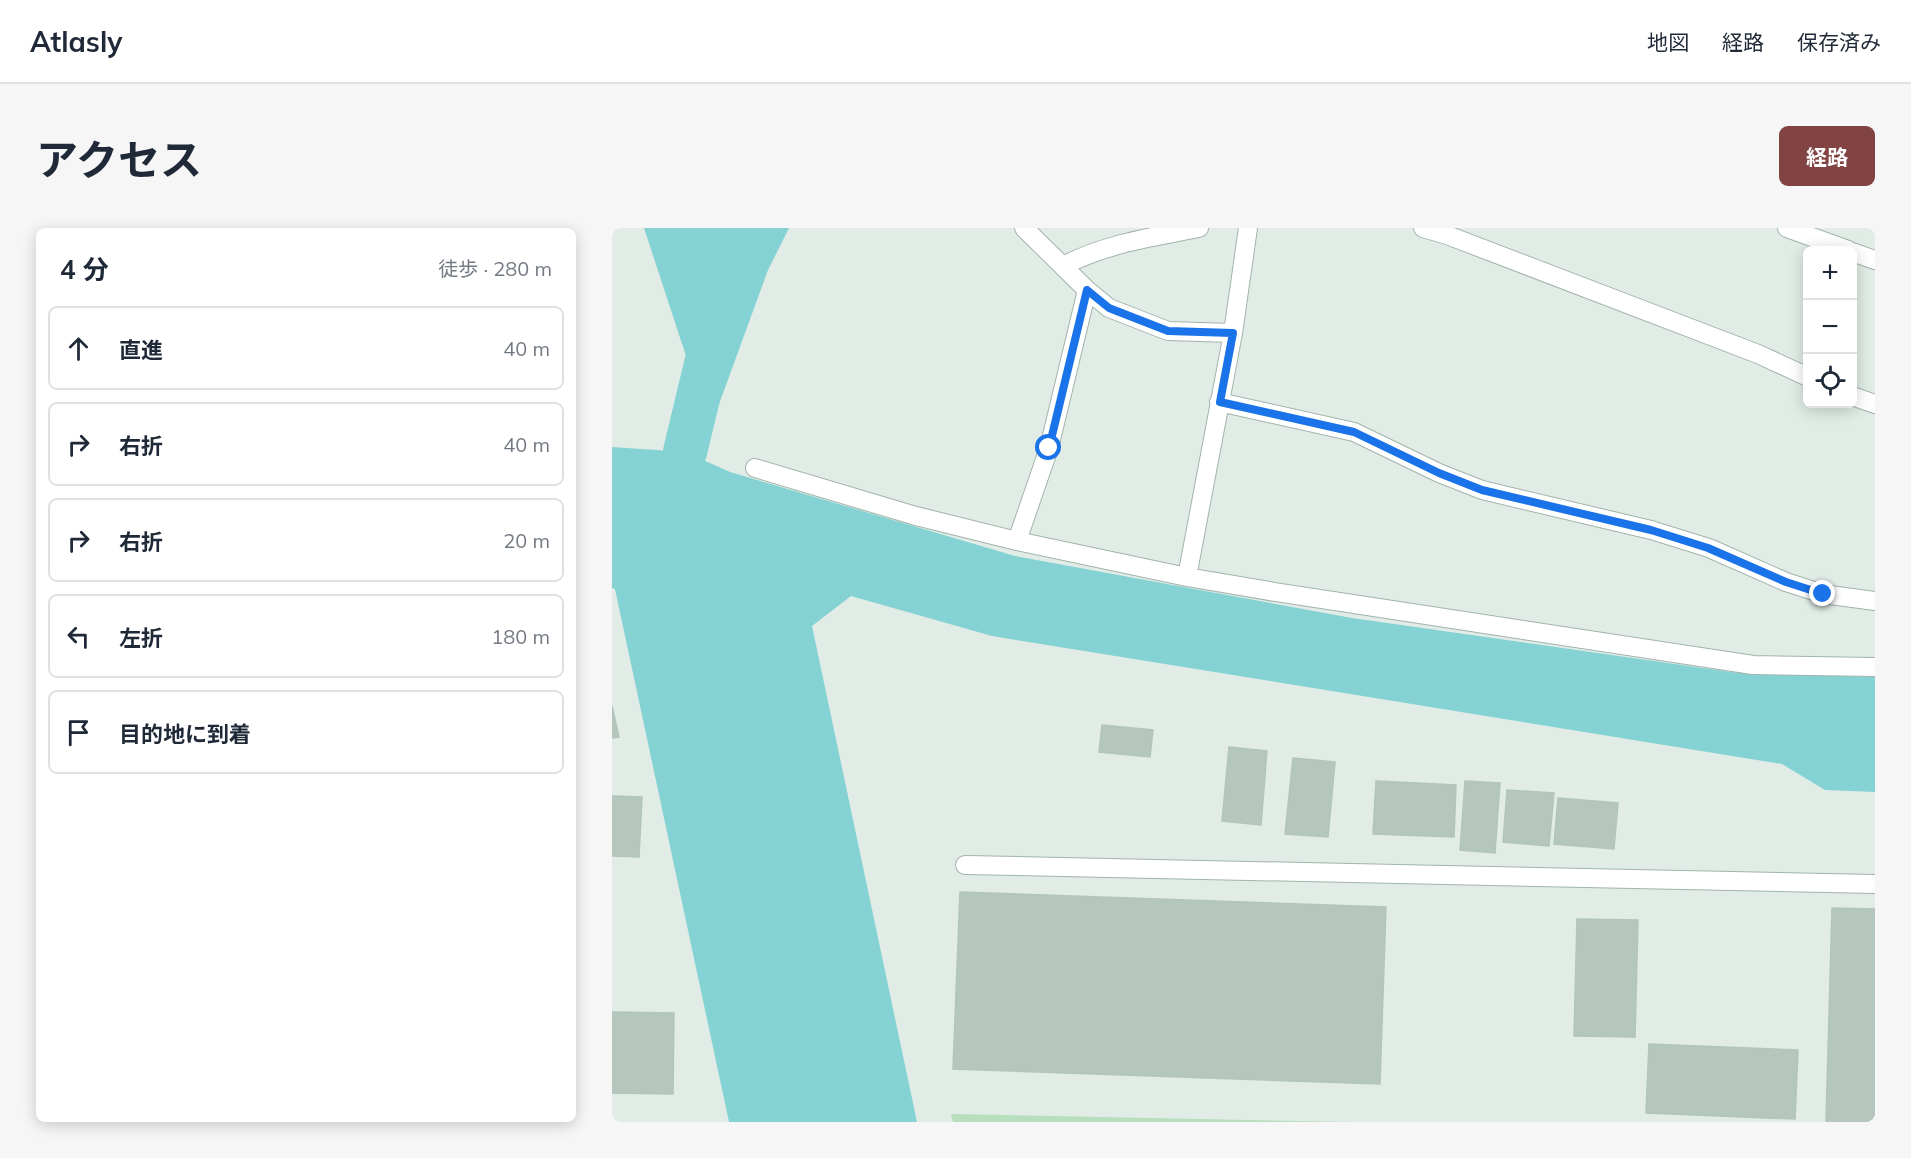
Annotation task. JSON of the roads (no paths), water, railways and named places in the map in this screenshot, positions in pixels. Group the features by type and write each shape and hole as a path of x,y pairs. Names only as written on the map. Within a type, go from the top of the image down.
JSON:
{"street":[{"path":"1024,228 1087,290 1109,308 1168,331 1233,333"},
{"path":"1063,266 1083,256 1122,243 1198,228"},
{"path":"1187,577 1233,333 1248,228"},
{"path":"1423,228 1447,235 1758,354 1803,375"},
{"path":"1788,228 1837,246"},
{"path":"1857,254 1875,261"},
{"path":"1017,541 1049,448 1087,290"},
{"path":"1857,398 1875,404"},
{"path":"1220,402 1354,432 1439,473 1482,490 1651,530 1708,548 1786,582 1823,594 1875,601"},
{"path":"755,468 916,516 1017,541 1187,577 1741,663 1875,667"},
{"path":"965,865 1875,884"}],"water":[{"path":"644,228 789,228 768,270 715,415 694,414 688,362"},
{"path":"612,447 685,452 730,472 1015,556 1352,618 1738,673 1875,677 1875,792 1825,790 1782,764 992,636 851,596 812,626 917,1122 729,1122 615,589 612,588"}],"waterway":[{"path":"685,452 708,356"}]}
